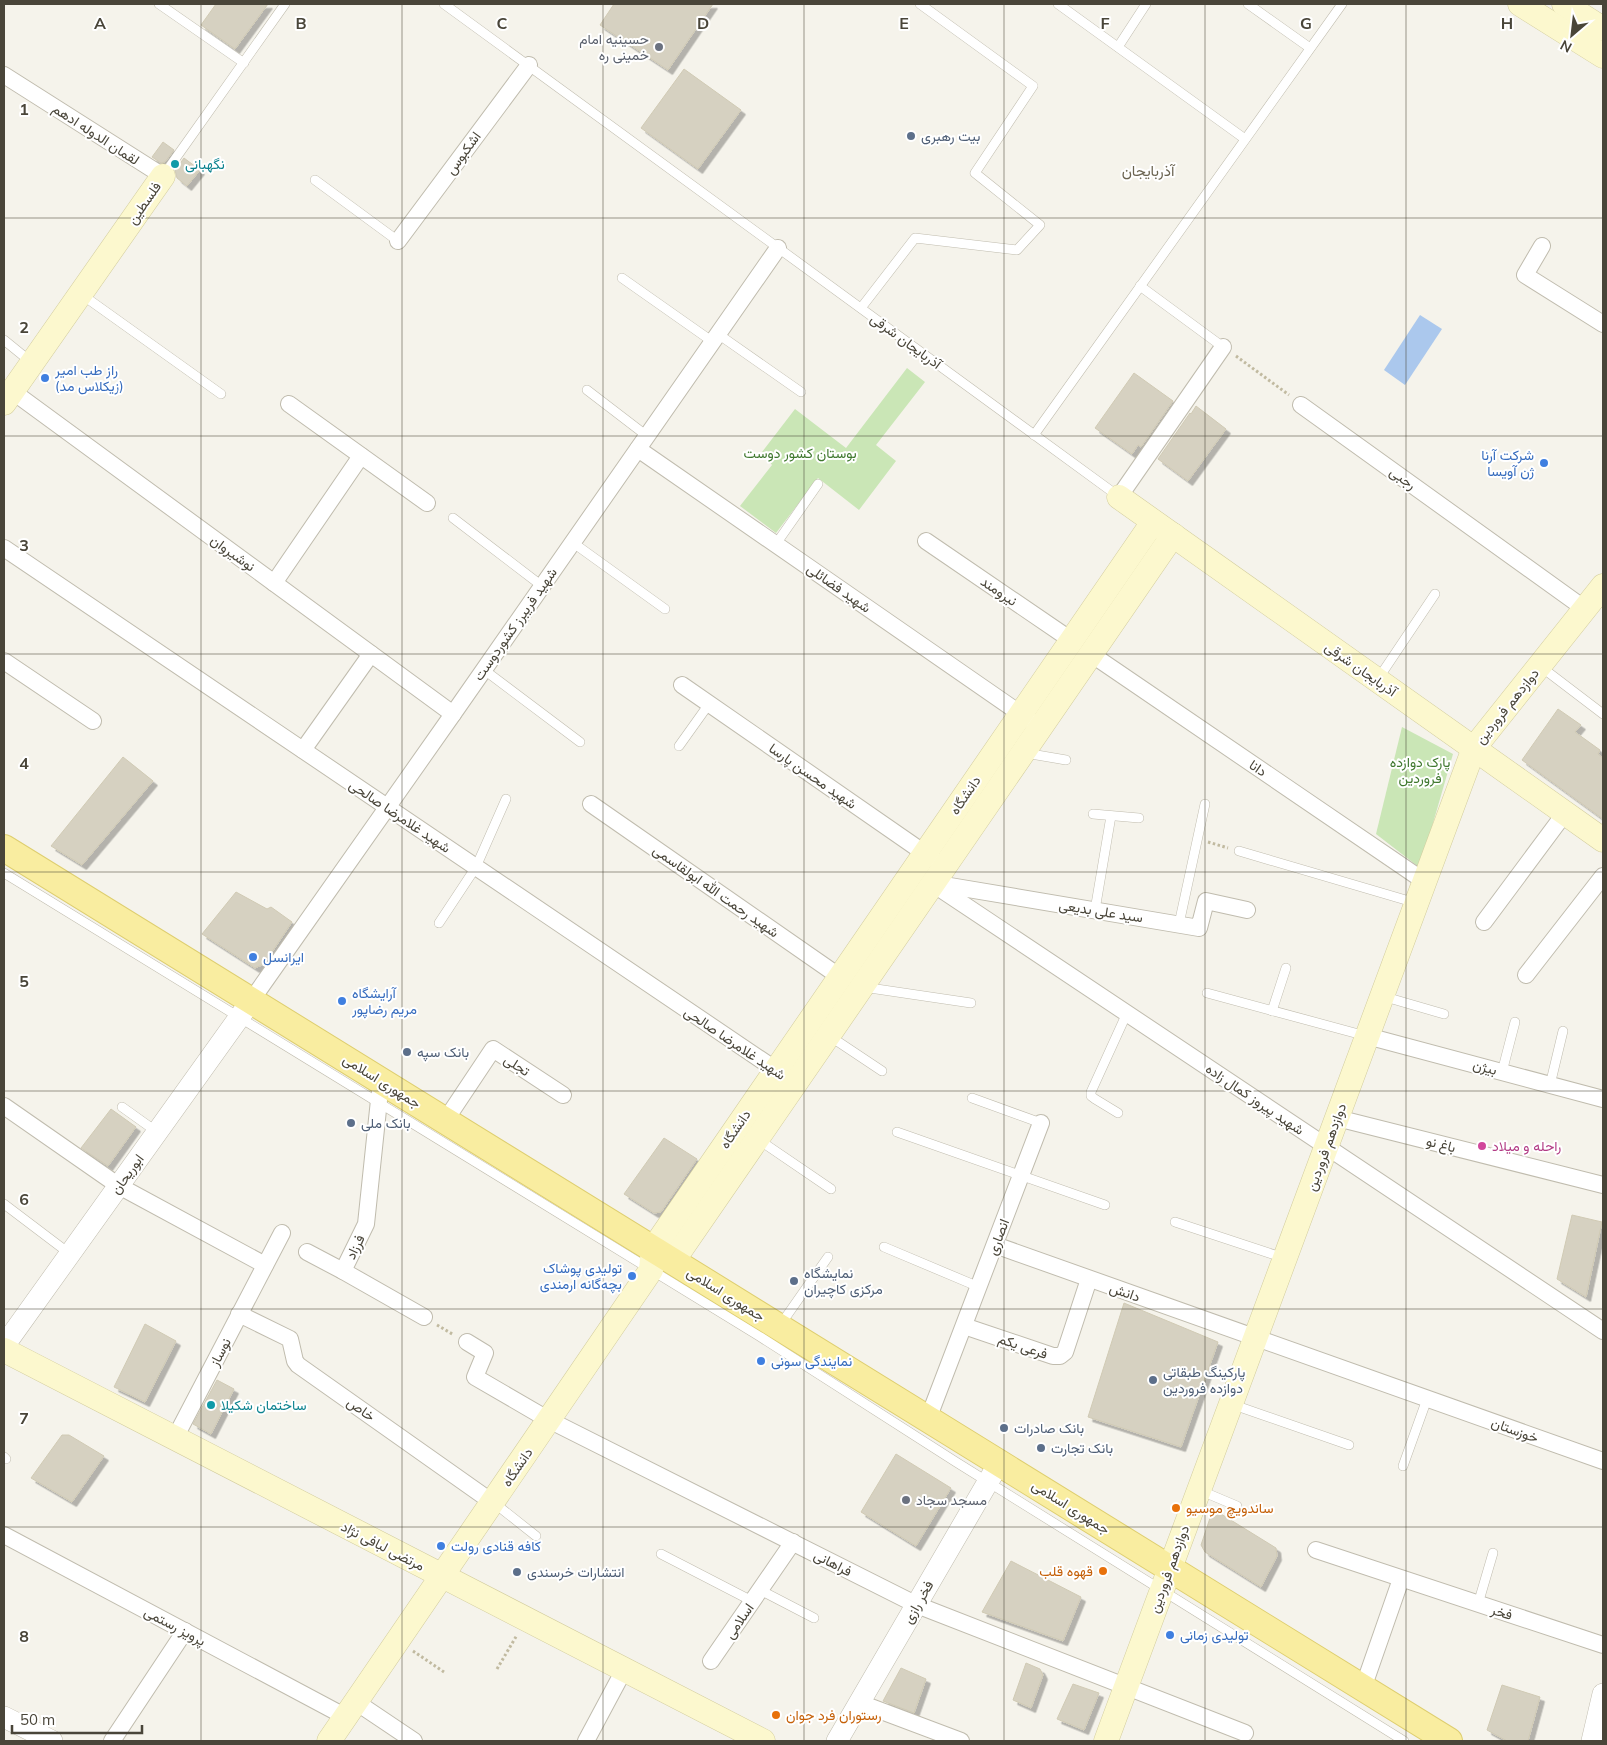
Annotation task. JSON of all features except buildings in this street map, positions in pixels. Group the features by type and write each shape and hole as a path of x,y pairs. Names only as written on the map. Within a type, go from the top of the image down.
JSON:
{"main road":[{"path":"1520,4 1603,56"},
{"path":"1564,4 1603,29"},
{"name":"فلسطین","path":"8,397 163,176"},
{"name":"آذربایجان شرقی","path":"1119,497 1603,840"},
{"name":"دانشگاه","path":"329,1741 747,1132 776,1070 862,987 939,875 1011,750 1020,714 1153,522"},
{"name":"دانشگاه","path":"747,1132 796,1083 840,978 919,862 1011,750 1041,727 1173,535"},
{"name":"دوازدهم فروردین","path":"1106,1741 1474,748 1603,586"},
{"path":"1071,640 1091,654"},
{"name":"جمهوری اسلامی","path":"4,848 245,1009 380,1093 445,1121 659,1260 779,1327 928,1419 994,1473 1165,1579 1363,1688 1449,1741"},
{"path":"919,862 939,875"},
{"path":"840,978 862,987"},
{"name":"مرتضی لبافی نژاد","path":"4,1348 174,1438 763,1741"}],"street":[{"name":"اشکبوس","path":"398,241 528,66"},
{"name":"لقمان الدوله ادهم","path":"4,75 163,176"},
{"path":"1542,246 1525,275 1603,324"},
{"name":"شهید فریبرز کشوردوست","path":"245,1009 778,248"},
{"path":"1119,497 1223,347"},
{"name":"نوشیروان","path":"8,397 274,583 453,714"},
{"path":"289,404 427,503"},
{"name":"رجبی","path":"1302,405 1585,609"},
{"name":"شهید فضائلی","path":"642,442 776,544 1041,727"},
{"path":"274,583 361,456"},
{"name":"نیرومند","path":"926,541 1071,640"},
{"name":"شهید غلامرضا صالحی","path":"4,548 796,1083"},
{"path":"303,750 371,654"},
{"name":"دانا","path":"1091,654 1424,882"},
{"path":"4,661 93,720"},
{"name":"شهید محسن پارسا","path":"682,685 919,862"},
{"name":"شهید رحمت الله ابولقاسمی","path":"592,804 840,978"},
{"path":"1484,922 1565,813"},
{"name":"سید علی بدیعی","path":"939,875 1095,910 1199,928 1206,901 1248,910"},
{"name":"شهید پیروز کمال زاده","path":"939,875 1126,1013 1603,1331"},
{"path":"1526,975 1603,876"},
{"name":"ابوریحان","path":"4,1348 245,1009"},
{"name":"بیژن","path":"1367,1036 1603,1099"},
{"name":"تجلی","path":"445,1121 493,1049 563,1095"},
{"name":"فرزاد","path":"380,1093 366,1224 344,1271 424,1317"},
{"path":"4,1106 119,1186 265,1265"},
{"name":"باغ نو","path":"1336,1118 1603,1185"},
{"name":"انصاری","path":"928,1419 1041,1124"},
{"name":"نوساز","path":"174,1438 282,1233"},
{"name":"دانش","path":"995,1245 1255,1338"},
{"path":"307,1252 344,1271"},
{"name":"فرعی یکم","path":"964,1326 1053,1356 1060,1356 1065,1352 1089,1279"},
{"name":"خاص","path":"239,1314 290,1339 295,1361 298,1365 492,1502"},
{"name":"خوزستان","path":"1255,1338 1603,1461"},
{"name":"فراهانی","path":"466,1342 484,1353 475,1378 549,1420 917,1605 1245,1733"},
{"name":"فخر رازی","path":"838,1741 994,1473"},
{"name":"پرویز رستمی","path":"4,1535 185,1631 414,1741"},
{"name":"اسلامی","path":"711,1661 793,1542"},
{"name":"فخر","path":"1316,1550 1603,1645"},
{"path":"1363,1688 1402,1579"},
{"path":"112,1741 185,1631"},
{"path":"586,1741 624,1670"},
{"path":"1592,1741 1603,1694"},
{"path":"860,1703 961,1741"},
{"path":"4,1717 52,1741"}],"lane":[{"path":"158,4 244,62"},
{"name":"آذربایجان شرقی","path":"444,4 1119,497"},
{"path":"861,308 915,238 1017,250 1040,225 975,173 1033,86 920,4"},
{"path":"1058,4 1245,139"},
{"path":"1118,47 1146,4"},
{"path":"1248,4 1310,48"},
{"path":"1034,435 1342,4"},
{"name":"فلسطین","path":"163,176 283,5"},
{"path":"315,180 398,241"},
{"path":"622,278 801,392"},
{"path":"1140,286 1223,347"},
{"path":"81,294 221,394"},
{"path":"4,340 32,363"},
{"path":"587,390 642,442"},
{"path":"776,544 818,484"},
{"path":"453,518 542,586"},
{"path":"572,542 664,609"},
{"path":"1378,680 1435,594"},
{"path":"1539,666 1603,714"},
{"path":"483,670 580,742"},
{"path":"679,746 709,704"},
{"path":"1011,750 1066,760"},
{"path":"439,923 476,867 506,799"},
{"path":"1179,924 1205,804"},
{"path":"1093,814 1139,818"},
{"path":"1095,910 1111,816"},
{"path":"1239,851 1416,903"},
{"path":"4,873 245,1009"},
{"path":"1272,1011 1286,968"},
{"path":"862,987 972,1003"},
{"path":"1207,993 1367,1036"},
{"path":"1382,996 1444,1014"},
{"path":"1118,1113 1091,1096 1091,1092 1126,1013"},
{"path":"1502,1072 1515,1022"},
{"path":"819,1029 882,1071"},
{"path":"1550,1085 1563,1031"},
{"path":"380,1093 659,1260 759,1336 994,1473"},
{"name":"انصاری","path":"972,1098 1041,1124"},
{"path":"122,1107 157,1132"},
{"path":"747,1132 831,1189"},
{"path":"897,1132 1105,1205"},
{"path":"4,1204 70,1254"},
{"path":"1175,1222 1285,1258"},
{"path":"884,1247 979,1287"},
{"path":"779,1327 828,1257"},
{"path":"1403,1466 1427,1399"},
{"path":"1231,1404 1350,1445"},
{"path":"1199,1490 1238,1506"},
{"path":"492,1502 536,1536"},
{"path":"661,1554 756,1596 814,1618"},
{"path":"1478,1604 1494,1554"},
{"path":"1165,1579 1404,1741"}],"path":[{"path":"1223,347 1302,405"},
{"path":"1198,839 1239,851"},
{"path":"424,1317 466,1342"},
{"path":"497,1669 526,1619"},
{"path":"398,1641 444,1672"}],"green space":[{"name":"بوستان کشور دوست","path":"907,368 925,382 876,445 896,461 859,510 818,478 776,533 740,506 772,465 762,452 795,409 846,448"},
{"name":"پارک دوازده فروردین","path":"1402,727 1453,754 1420,868 1376,834"}],"water":[{"path":"1420,315 1442,329 1405,385 1384,370"}],"place":[{"name":"حسینیه امام خمینی ره","path":"659,47"},
{"name":"بیت رهبری","path":"911,136"},
{"name":"نگهبانی","path":"175,164"},
{"name":"راز طب امیر (زیکلاس مد)","path":"45,378"},
{"name":"شرکت آرنا ژن آویسا","path":"1544,463"},
{"name":"ایرانسل","path":"253,957"},
{"name":"آرایشگاه مریم رضاپور","path":"342,1001"},
{"name":"بانک سپه","path":"407,1052"},
{"name":"بانک ملی","path":"351,1123"},
{"name":"راحله و میلاد","path":"1482,1146"},
{"name":"تولیدی پوشاک بچه‌گانه ارمندی","path":"632,1276"},
{"name":"نمایشگاه مرکزی کاچیران","path":"794,1281"},
{"name":"نمایندگی سونی","path":"761,1361"},
{"name":"پارکینگ طبقاتی دوازده فروردین","path":"1153,1380"},
{"name":"ساختمان شکیلا","path":"211,1405"},
{"name":"بانک صادرات","path":"1004,1428"},
{"name":"بانک تجارت","path":"1041,1448"},
{"name":"مسجد سجاد","path":"906,1500"},
{"name":"ساندویچ موسیو","path":"1176,1508"},
{"name":"کافه قنادی رولت","path":"441,1546"},
{"name":"قهوه قلب","path":"1103,1571"},
{"name":"انتشارات خرسندی","path":"517,1572"},
{"name":"تولیدی زمانی","path":"1170,1635"},
{"name":"رستوران فرد جوان","path":"776,1715"}],"district":[{"name":"آذربایجان","path":"1148,170"}]}
